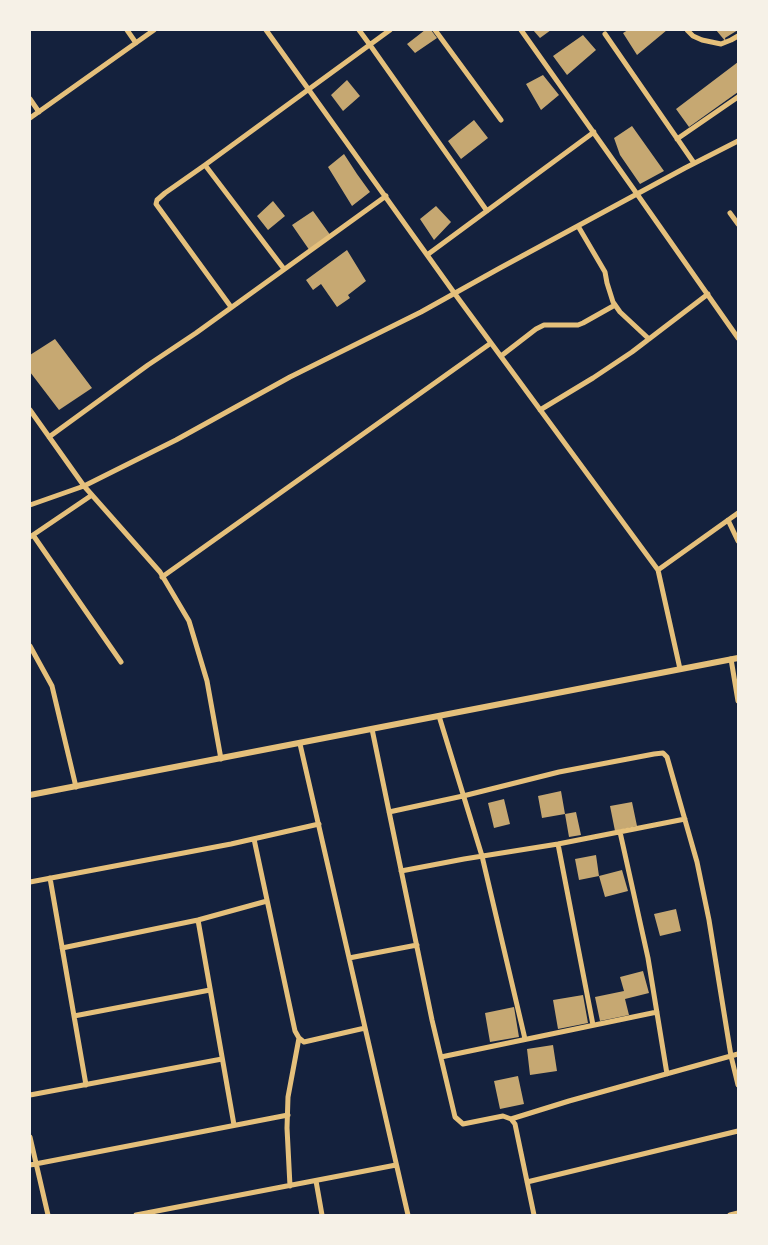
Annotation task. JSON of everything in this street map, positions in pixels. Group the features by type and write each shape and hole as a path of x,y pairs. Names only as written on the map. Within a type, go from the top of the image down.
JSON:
{"street":[{"path":"127,30 136,43"},
{"path":"30,118 154,30"},
{"path":"266,30 455,294 658,570 680,669"},
{"path":"359,30 487,211"},
{"path":"231,307 156,204 157,200 390,30"},
{"path":"435,30 501,120"},
{"path":"521,30 738,338"},
{"path":"687,30 693,36 702,40 721,44 738,36"},
{"path":"605,34 694,163"},
{"path":"677,139 738,97"},
{"path":"30,99 39,112"},
{"path":"427,255 594,132"},
{"path":"30,505 84,486 176,440 290,377 455,294 694,163 738,141"},
{"path":"205,165 284,269"},
{"path":"49,437 386,196"},
{"path":"730,213 738,224"},
{"path":"578,226 605,272 615,305 649,339"},
{"path":"540,410 632,352 708,294"},
{"path":"501,356 544,325 583,323 615,305"},
{"path":"162,577 491,343"},
{"path":"30,410 84,486 162,577 189,621 207,681 221,759"},
{"path":"92,495 31,536 121,662"},
{"path":"658,570 738,513"},
{"path":"728,520 738,541"},
{"path":"30,646 52,686 57,701 76,787"},
{"path":"30,796 734,658 738,701"},
{"path":"439,716 482,856 525,1039"},
{"path":"372,729 432,1020 455,1117 463,1124 503,1116 511,1119 515,1124 534,1215"},
{"path":"300,744 408,1215"},
{"path":"389,812 464,796 559,772 663,753 667,757 697,862 731,1056 738,1085"},
{"path":"401,870 558,844 685,819"},
{"path":"30,882 254,839 318,824"},
{"path":"620,832 648,958 667,1074"},
{"path":"254,839 295,1031 299,1038 304,1042 365,1028"},
{"path":"558,844 593,1025"},
{"path":"50,878 86,1085"},
{"path":"62,948 198,920 267,901"},
{"path":"198,920 234,1125"},
{"path":"349,958 417,945"},
{"path":"74,1016 210,990"},
{"path":"441,1057 657,1012"},
{"path":"290,1186 288,1097 299,1038"},
{"path":"511,1119 738,1054"},
{"path":"30,1096 222,1059"},
{"path":"33,1164 288,1115"},
{"path":"527,1182 738,1131"},
{"path":"30,1137 33,1164 48,1215"},
{"path":"136,1215 396,1165"},
{"path":"316,1181 322,1215"},
{"path":"730,1215 738,1213"}],"building":[{"path":"425,30 431,30 437,38 415,53 407,44"},
{"path":"533,30 551,30 540,38"},
{"path":"628,30 667,30 637,55 623,33"},
{"path":"716,30 738,30 725,38 726,42"},
{"path":"583,35 596,50 567,75 553,56"},
{"path":"738,62 738,92 689,127 676,109"},
{"path":"543,75 559,95 541,110 526,84"},
{"path":"347,80 360,96 343,111 331,95"},
{"path":"474,120 488,138 461,159 448,141"},
{"path":"632,126 664,171 640,184 620,155 614,138"},
{"path":"344,154 370,192 352,206 328,167"},
{"path":"273,201 285,216 268,230 257,216"},
{"path":"436,206 451,222 434,240 420,219"},
{"path":"313,211 331,236 310,251 292,225"},
{"path":"347,250 366,281 348,295 350,298 337,307 321,284 313,290 306,280"},
{"path":"55,339 92,388 59,410 30,372 30,355"},
{"path":"561,791 565,814 542,818 538,796"},
{"path":"504,799 510,824 494,828 488,803"},
{"path":"632,802 637,826 615,831 610,806"},
{"path":"576,812 581,835 569,837 565,814"},
{"path":"596,855 599,876 579,880 575,859"},
{"path":"622,870 628,891 605,897 599,876"},
{"path":"676,909 681,931 660,936 654,914"},
{"path":"643,971 649,993 625,999 629,1015 600,1021 595,997 624,991 620,977"},
{"path":"583,995 588,1023 558,1029 553,1000"},
{"path":"514,1007 519,1037 490,1042 485,1013"},
{"path":"553,1045 557,1071 530,1075 527,1049"},
{"path":"518,1076 524,1104 500,1109 494,1081"}]}
